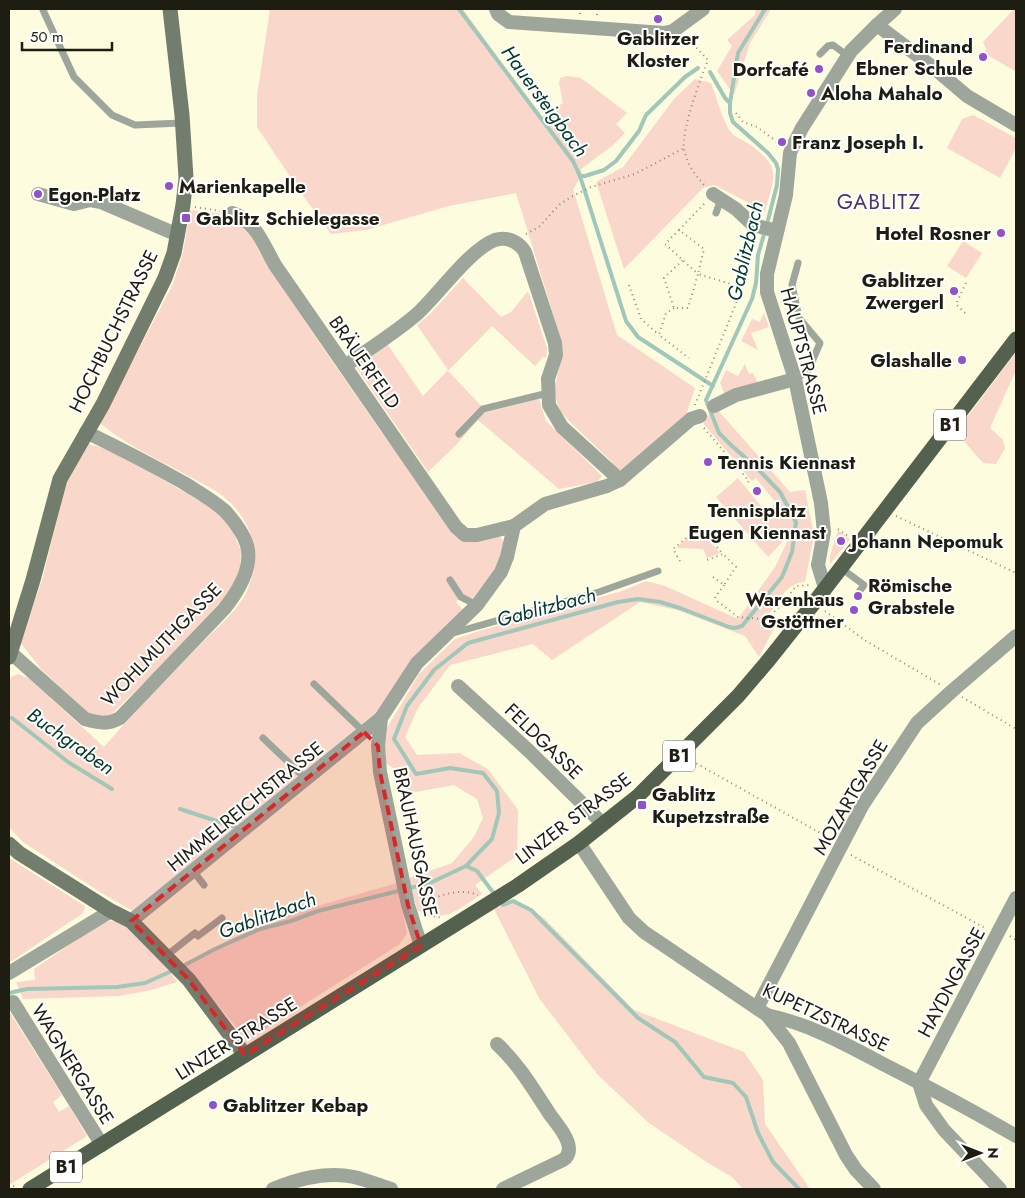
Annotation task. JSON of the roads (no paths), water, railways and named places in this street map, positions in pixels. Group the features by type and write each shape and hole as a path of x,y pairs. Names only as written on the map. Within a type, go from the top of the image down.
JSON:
{"main road":[{"name":"LINZER STRASSE","path":"30,1189 421,946 492,897 579,844 637,798 752,680 814,603 819,587 840,568 1016,339"}],"street":[{"name":"HOCHBUCHSTRASSE","path":"10,654 33,580 60,479 103,404 165,278 178,235 186,178 183,123 170,9"},
{"path":"496,9 498,14 509,22 664,33 674,31 703,9"},
{"name":"HAUPTSTRASSE","path":"819,587 818,565 824,532 824,520 795,379 768,292 765,228 786,194 790,152 802,128 848,56 891,10"},
{"path":"876,25 934,68 967,96 1016,125"},
{"path":"38,194 74,204 90,200 101,202 178,235"},
{"path":"717,196 765,228"},
{"name":"BRÄUERFELD","path":"232,213 242,216 252,224 275,265 456,527 465,535 477,535 514,526"},
{"path":"345,366 390,336 418,313 472,256 486,245 498,239 514,241 521,245 525,252 555,343 556,356 548,379 549,404 562,427 620,480"},
{"path":"714,406 736,395 795,379"},
{"path":"514,526 545,504 607,486 620,480 698,420"},
{"name":"WOHLMUTHGASSE","path":"10,654 85,719 99,724 112,722 120,718 224,609 234,596 245,573 248,551 246,543 242,534 225,512 208,498 158,468 86,432"},
{"name":"BRAUHAUSGASSE","path":"421,946 408,907 380,772 378,746 381,718 417,663 477,605 501,572 507,557 514,526"},
{"name":"MOZARTGASSE","path":"762,1011 862,806 917,723 946,688 1016,636"},
{"name":"FELDGASSE","path":"458,686 529,751 603,824"},
{"name":"HIMMELREICHSTRASSE","path":"131,921 194,872 381,718"},
{"name":"BRAUHAUSGASSE","path":"364,732 378,746"},
{"path":"9,844 19,853 111,911 131,921 189,980 245,1056"},
{"name":"KUPETZSTRASSE","path":"579,844 629,918 644,932 762,1011 820,1031 960,1104 1016,1136"},
{"name":"HAYDNGASSE","path":"919,1083 1016,898"},
{"path":"9,973 111,911"},
{"name":"WAGNERGASSE","path":"13,1002 102,1145"},
{"path":"762,1011 790,1043 846,1155 856,1170 874,1189"},
{"path":"497,1044 506,1052 551,1116 567,1139 569,1147 568,1156 563,1160 502,1189"},
{"path":"919,1083 926,1105 944,1130 1000,1189"},
{"path":"273,1189 304,1179 329,1175 354,1177 391,1189"}],"lane":[{"path":"43,10 74,77 112,115 135,125 183,123"},
{"path":"820,54 828,46 833,45 848,56"},
{"path":"716,213 717,196"},
{"path":"795,379 808,371 820,343 799,318 792,285 798,263"},
{"path":"459,434 483,409 548,393"},
{"path":"840,568 864,585 859,592"},
{"path":"447,634 599,592 658,571"},
{"path":"450,580 461,597 477,605"},
{"path":"314,684 364,732"},
{"path":"264,738 306,779"},
{"path":"194,872 204,885"},
{"path":"169,959 196,933 198,936 222,918"}],"waterway":[{"name":"Hauersteigbach","path":"459,9 573,161 580,176 604,170 616,161 639,131 646,115 685,77 698,68"},
{"name":"Gablitzbach","path":"765,9 738,53 730,113 733,122 768,153 776,163 778,169 777,185 767,224"},
{"name":"Hauersteigbach","path":"710,72 730,103"},
{"path":"580,176 626,321 638,337 713,386"},
{"name":"Gablitzbach","path":"181,967 260,929 291,921 318,911 430,883 466,866 492,839 499,813 497,791 483,773 450,768 416,774 394,739 407,706 434,670 468,643 618,602 638,599 660,602 735,628 742,626 782,577 792,552 796,522 780,492 719,433 706,400 752,299 756,283 758,255 765,231"},
{"name":"Buchgraben","path":"12,718 68,762 112,789"},
{"name":"Buchgraben","path":"180,809 235,827"},
{"path":"466,866 477,871 495,895"},
{"path":"499,900 503,905 513,901 531,910 638,1018 675,1042 704,1077 733,1083 746,1097 758,1133 773,1162 799,1189"},
{"name":"Gablitzbach","path":"9,993 27,989 117,987 145,983 174,970"}],"place":[{"name":"Gablitzer Kloster","path":"658,19"},
{"name":"Ferdinand Ebner Schule","path":"983,57"},
{"name":"Dorfcafé","path":"819,69"},
{"name":"Aloha Mahalo","path":"811,93"},
{"name":"Franz Joseph I.","path":"782,142"},
{"name":"Marienkapelle","path":"169,186"},
{"name":"Egon-Platz","path":"38,194"},
{"name":"Gablitz Schielegasse","path":"186,218"},
{"name":"Hotel Rosner","path":"1001,233"},
{"name":"Gablitzer Zwergerl","path":"954,291"},
{"name":"Glashalle","path":"962,360"},
{"name":"Tennis Kiennast","path":"708,462"},
{"name":"Tennisplatz Eugen Kiennast","path":"757,491"},
{"name":"Johann Nepomuk","path":"841,541"},
{"name":"Römische Grabstele","path":"858,596"},
{"name":"Warenhaus Gstöttner","path":"854,610"},
{"name":"Gablitz Kupetzstraße","path":"642,805"},
{"name":"Gablitzer Kebap","path":"213,1105"}],"district":[{"name":"GABLITZ","path":"879,202"}]}
